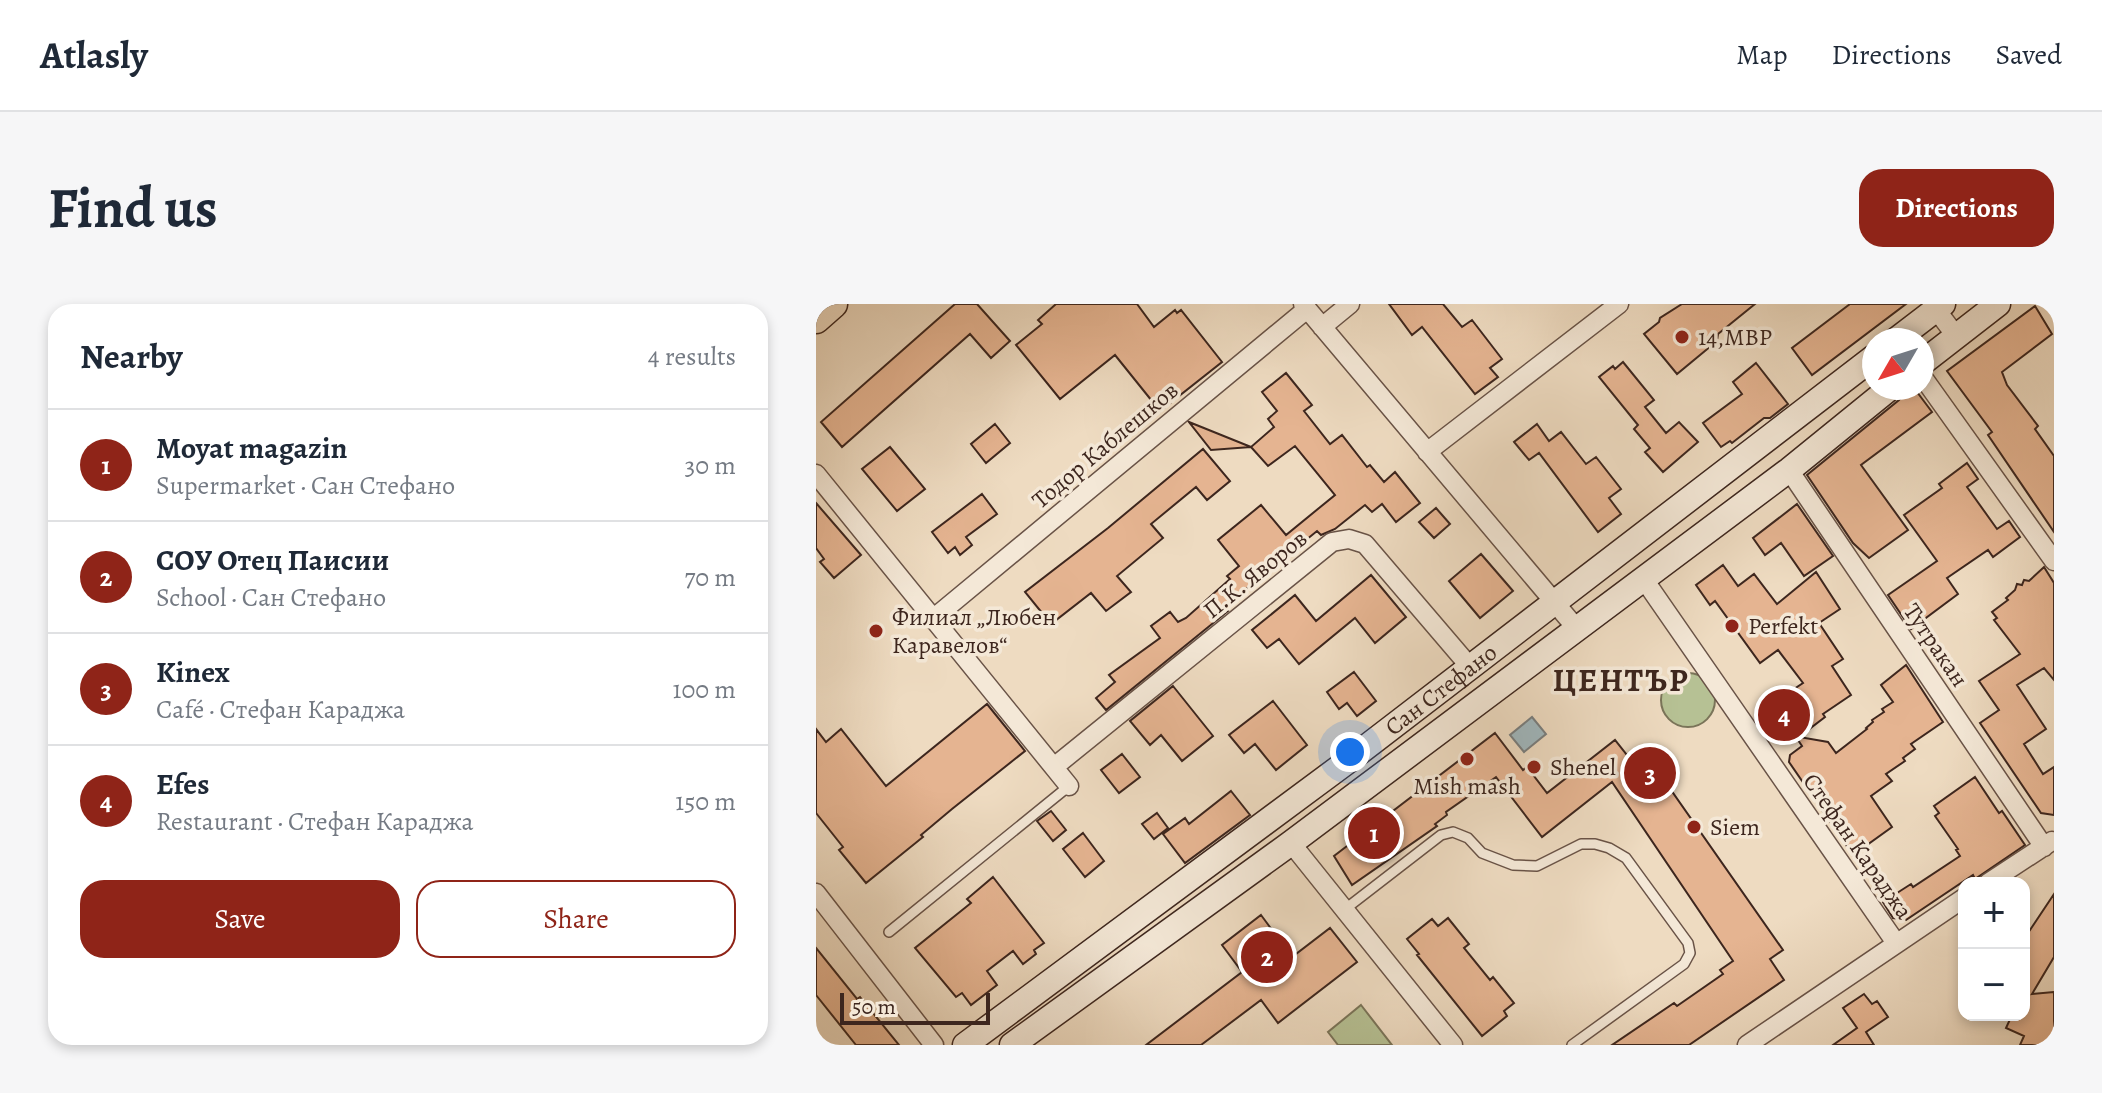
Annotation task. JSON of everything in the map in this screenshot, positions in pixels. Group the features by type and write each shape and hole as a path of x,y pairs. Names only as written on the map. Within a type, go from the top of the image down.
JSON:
{"main road":[{"path":"816,319 833,304"},
{"path":"1934,353 1998,304"},
{"path":"1910,328 1937,306"},
{"name":"Сан Стефано","path":"965,1045 1471,668 1862,366"},
{"name":"Сан Стефано","path":"1012,1045 1291,843 1789,470 1875,400"},
{"path":"1161,901 1179,924"}],"street":[{"path":"1322,327 1350,304"},
{"path":"1427,452 1619,304"},
{"path":"1937,306 1956,336"},
{"path":"1305,307 1577,629"},
{"name":"Тодор Каблешков","path":"934,618 1305,307"},
{"path":"1934,393 2054,561"},
{"name":"Тутракан","path":"1789,470 2049,843"},
{"path":"816,474 1069,786"},
{"name":"П.К. Яворов","path":"1054,767 1332,542 1349,539 1365,544 1471,668"},
{"name":"Стефан Караджа","path":"1643,578 1896,943"},
{"path":"1291,843 1453,1045"},
{"path":"1997,877 2049,843"},
{"path":"816,893 934,1045"},
{"path":"1747,1045 1958,902"}],"lane":[{"path":"889,932 1069,786"},
{"path":"1343,910 1441,835 1453,832 1468,838 1482,853 1513,865 1537,866 1581,844 1609,848 1626,858 1688,943 1690,953 1684,964 1572,1045"}],"green space":[{"path":"1688,673 1707,681 1715,700 1707,719 1688,727 1669,719 1661,700 1669,681"},
{"path":"1361,1005 1392,1045 1338,1045 1328,1032"}],"water":[{"path":"1532,717 1546,734 1524,752 1510,735"}],"building":[{"path":"955,304 977,304 1010,341 991,358 970,334 842,447 821,422"},
{"path":"1056,304 1137,304 1154,327 1175,310 1177,313 1181,310 1222,362 1160,411 1115,355 1060,399 1016,345 1042,324 1038,320"},
{"path":"1389,304 1443,304 1462,327 1472,320 1502,359 1490,368 1498,377 1475,394 1422,327 1412,335"},
{"name":"14,МВР","path":"1682,304 1755,304 1677,374 1644,334 1660,318"},
{"path":"1850,304 1906,304 1874,328 1862,328 1862,337 1812,375 1792,348"},
{"path":"2035,306 2052,334 2002,372 2007,385 2038,426 2035,429 2054,456 2054,532 1988,435 1992,432 1947,371"},
{"path":"1623,362 1654,400 1645,407 1666,433 1679,422 1698,442 1663,472 1645,452 1650,448 1634,429 1638,425 1599,377"},
{"path":"1756,363 1788,404 1732,443 1730,441 1721,447 1703,423 1742,394 1733,382"},
{"path":"1286,373 1312,405 1304,411 1330,444 1342,435 1367,467 1370,465 1384,482 1395,472 1420,503 1396,522 1382,504 1372,512 1365,505 1335,529 1321,535 1317,531 1224,607 1228,611 1106,710 1096,698 1115,682 1109,675 1160,638 1151,626 1170,612 1178,622 1186,618 1230,579 1227,576 1239,566 1218,540 1261,505 1286,535 1335,495 1295,446 1268,466 1251,447 1274,427 1268,419 1277,411 1262,392"},
{"path":"1899,400 1923,400 1932,412 1861,465 1908,530 1869,558 1853,543 1807,475"},
{"path":"1189,422 1251,447 1211,450"},
{"path":"995,424 1010,443 986,463 971,444"},
{"path":"1537,424 1549,441 1561,432 1586,464 1596,457 1621,489 1609,498 1621,514 1598,532 1539,453 1529,460 1514,442"},
{"path":"890,447 925,489 897,511 862,469"},
{"path":"1203,449 1230,481 1207,500 1196,487 1151,524 1163,538 1117,576 1131,592 1106,611 1091,593 1051,624 1025,592"},
{"path":"1967,463 1978,479 1967,487 1997,529 2009,521 2020,537 1993,557 1988,550 1947,578 1958,594 1911,629 1888,595 1937,561 1904,515 1942,488 1939,484"},
{"path":"982,494 997,514 966,537 972,545 960,555 955,547 948,553 932,532"},
{"path":"816,503 861,555 834,578 820,562 824,559 816,548"},
{"path":"1797,504 1833,556 1804,576 1781,543 1765,555 1753,538"},
{"path":"1436,508 1450,524 1434,538 1419,522"},
{"path":"1481,554 1513,591 1480,618 1449,581"},
{"path":"1723,565 1738,586 1754,574 1777,604 1816,572 1840,609 1819,623 1843,659 1832,666 1851,695 1823,714 1825,717 1799,737 1828,742 1836,753 1867,729 1872,720 1884,712 1882,709 1893,702 1881,685 1906,665 1943,722 1911,744 1915,749 1903,758 1905,761 1886,774 1892,781 1871,796 1892,827 1853,855 1789,762 1790,755 1802,746 1773,703 1803,683 1778,650 1760,663 1715,601 1710,605 1696,585"},
{"path":"2044,567 2054,583 2054,680 2044,668 2017,685 2046,729 2024,744 2043,774 2054,767 2054,815 2041,813 1980,723 1999,710 1979,681 2020,654 1994,620 1997,618 1992,612 2008,600 2006,598 2017,584 2029,581"},
{"path":"1371,575 1406,617 1375,643 1355,618 1299,664 1279,639 1267,648 1252,630 1295,595 1316,621"},
{"path":"1354,672 1376,701 1357,716 1347,703 1339,709 1327,692"},
{"path":"1173,686 1213,736 1182,761 1161,735 1150,745 1130,721"},
{"path":"1273,701 1307,745 1276,770 1255,744 1244,753 1229,735"},
{"path":"987,704 1025,751 866,883 839,850 843,847 816,813 816,729 826,742 841,729 886,786"},
{"path":"1495,733 1523,770 1527,767 1547,793 1615,740 1638,769 1650,760 1783,950 1770,959 1784,980 1689,1045 1612,1045 1674,1003 1677,1006 1723,974 1720,970 1733,961 1612,782 1542,837 1496,777 1446,812 1447,815 1435,824 1437,826 1352,885 1334,856"},
{"path":"1122,754 1140,777 1119,793 1101,770"},
{"path":"1975,777 2025,845 1978,877 1958,877 1958,885 1906,920 1893,918 1883,902 1911,884 1913,887 1960,856 1935,816 1939,813 1934,806"},
{"path":"1231,791 1250,815 1185,863 1163,834 1185,818 1189,824"},
{"path":"1051,811 1066,830 1053,841 1037,821"},
{"path":"1157,813 1168,828 1154,839 1142,824"},
{"path":"1083,833 1104,861 1085,877 1063,849"},
{"path":"993,877 1044,943 1023,964 1013,951 987,971 997,985 971,1005 962,993 956,997 915,948 971,903 967,899"},
{"path":"2054,894 2054,957 2032,994 2054,992 2054,1045 2020,1045 2024,1036 2006,1028 2009,1021 2030,1021 2030,930"},
{"path":"1261,915 1292,957 1330,928 1357,962 1278,1023 1261,1000 1201,1045 1146,1045 1242,972 1222,945"},
{"path":"1448,918 1469,944 1464,948 1514,1003 1504,1011 1507,1016 1482,1036 1407,939 1432,919 1438,926"},
{"path":"816,948 899,1045 856,1045 816,995"},
{"path":"1864,994 1872,1004 1877,1001 1888,1017 1866,1032 1874,1045 1833,1045 1857,1028 1843,1008"}],"place":[{"name":"14,МВР","path":"1682,337"},
{"name":"Perfekt","path":"1732,626"},
{"name":"Филиал „Любен Каравелов“","path":"876,631"},
{"name":"Efes","path":"1784,715"},
{"name":"Mish mash","path":"1467,759"},
{"name":"Shenel","path":"1534,767"},
{"name":"Kinex","path":"1650,773"},
{"name":"Siem","path":"1694,827"},
{"name":"Moyat magazin","path":"1374,833"},
{"name":"СОУ Отец Паисии","path":"1267,957"}],"district":[{"name":"ЦЕНТЪР","path":"1621,680"}]}
